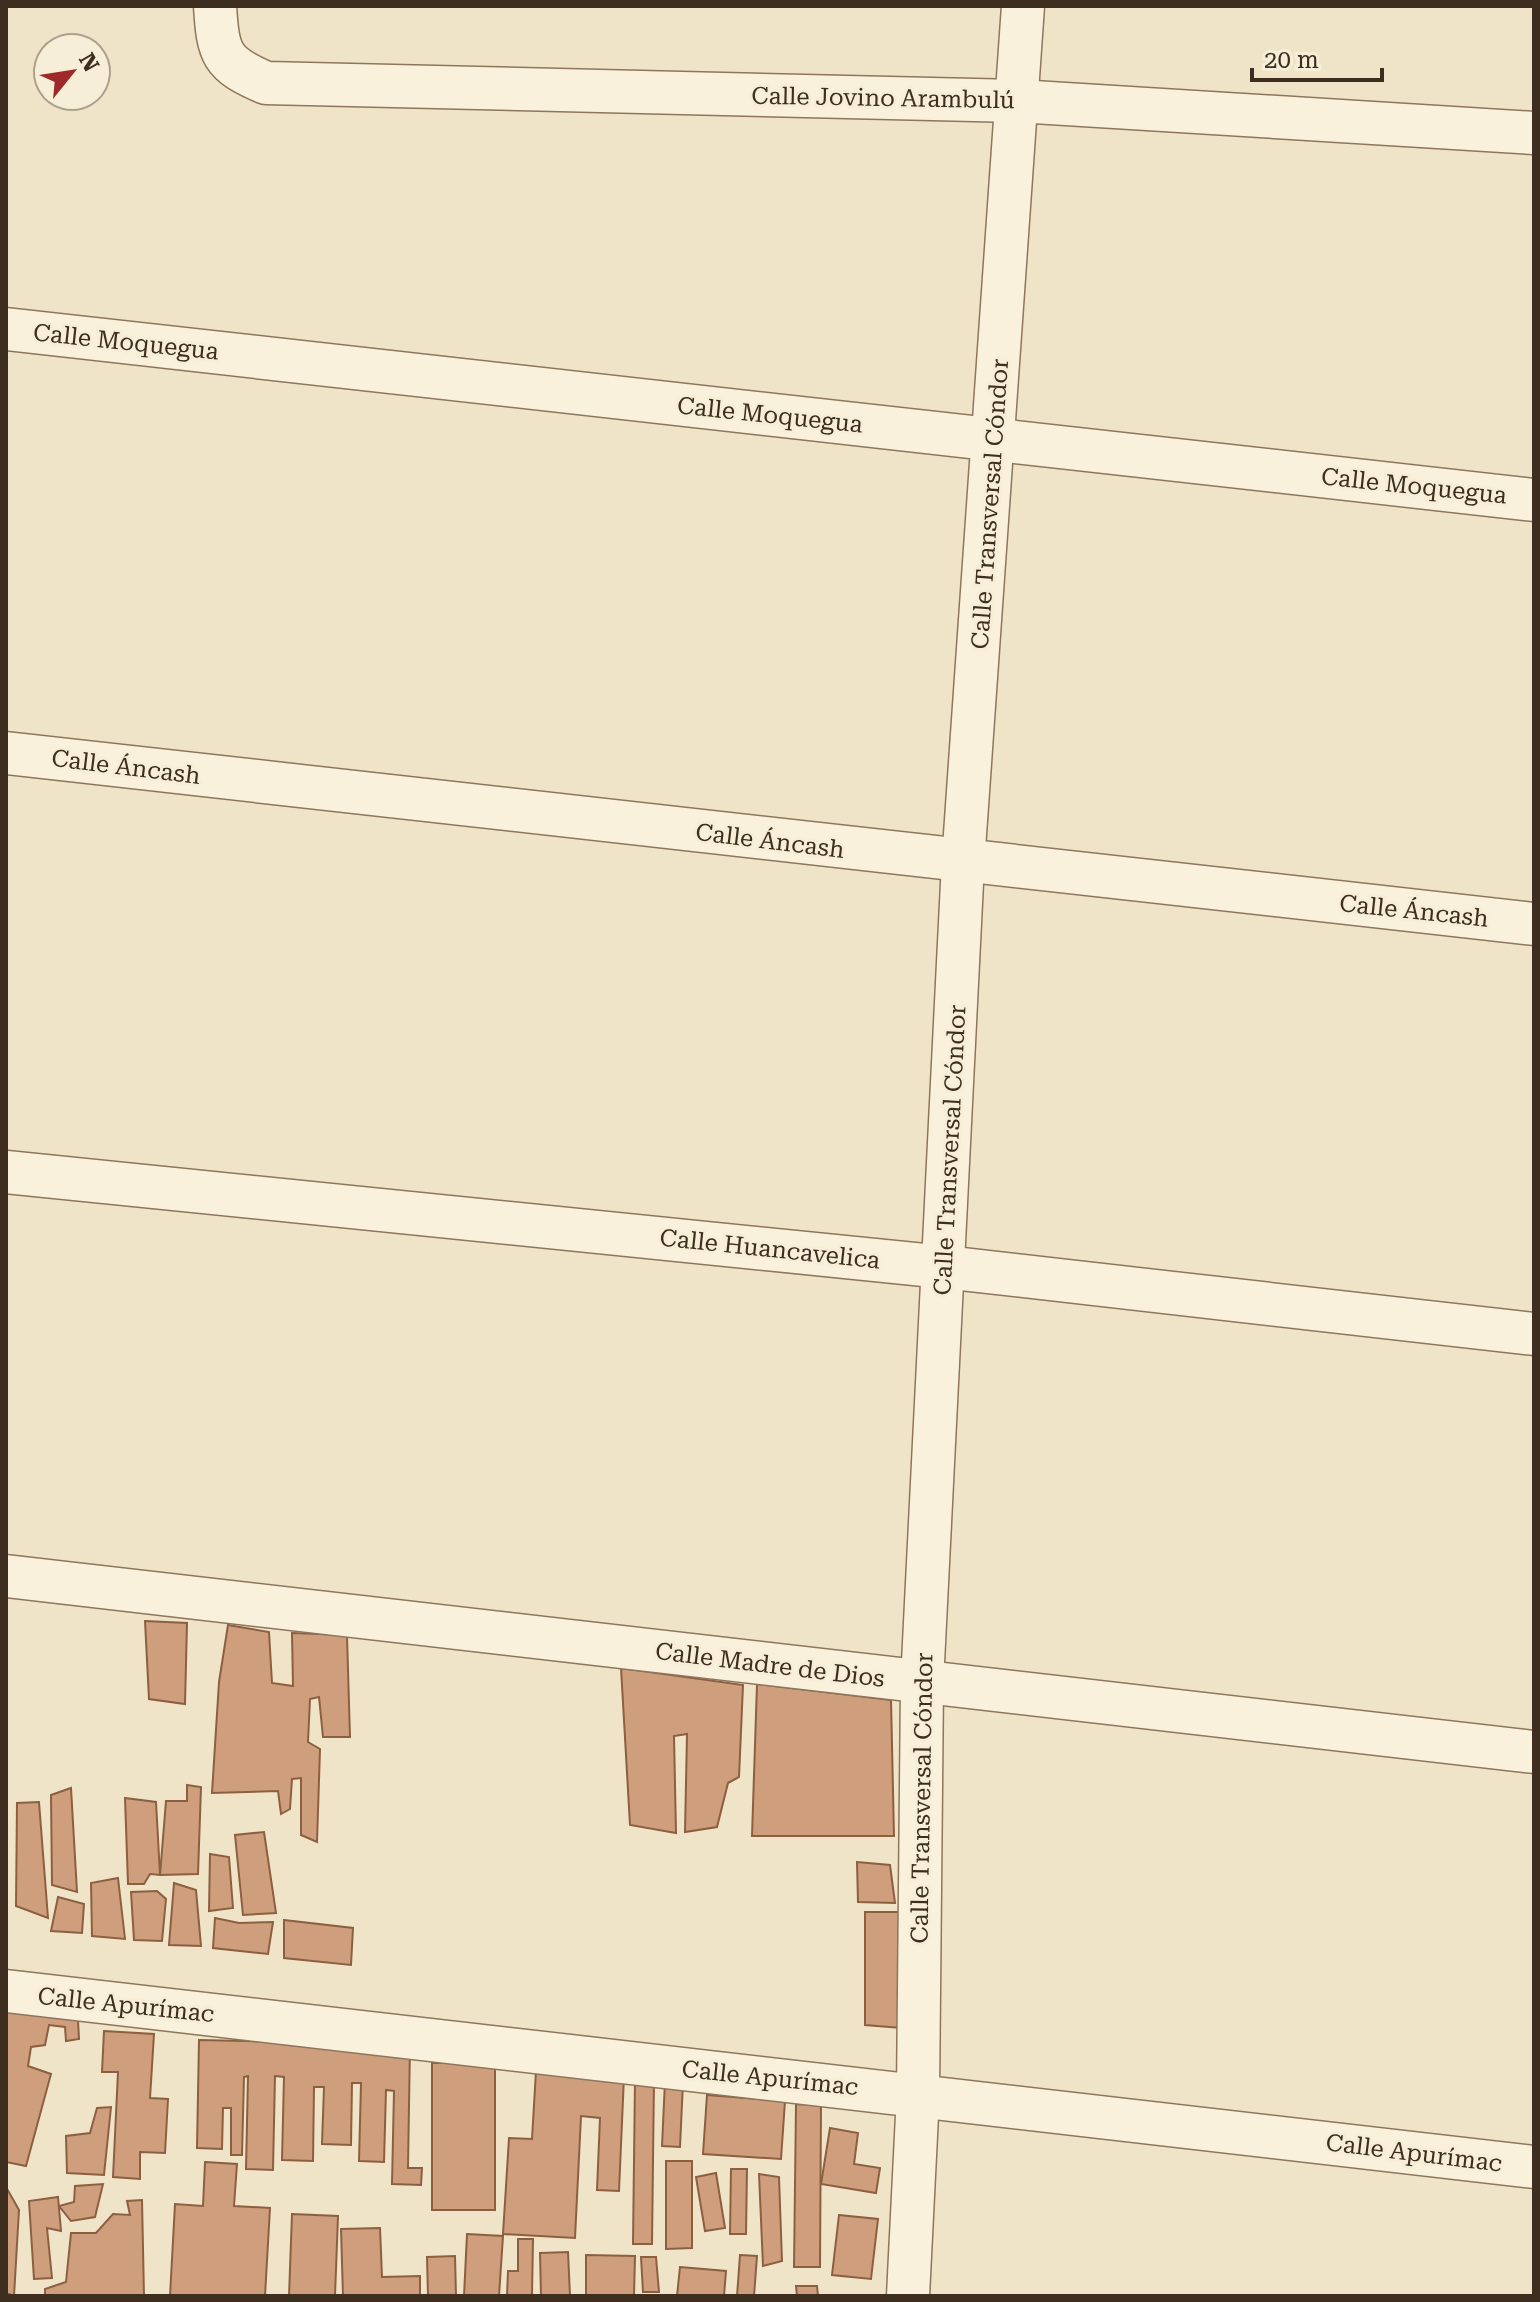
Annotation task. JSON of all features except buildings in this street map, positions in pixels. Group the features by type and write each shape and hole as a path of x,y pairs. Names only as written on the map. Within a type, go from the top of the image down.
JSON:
{"street":[{"name":"Calle Jovino Arambulú","path":"215,6 217,42 234,69 266,83 1017,101 1534,133"},
{"name":"Calle Transversal Cóndor","path":"908,2296 918,2095 922,1683 963,863 1023,6"},
{"name":"Calle Moquegua","path":"6,329 1534,500"},
{"name":"Calle Áncash","path":"6,753 963,863 1534,924"},
{"name":"Calle Huancavelica","path":"6,1172 944,1267 1534,1334"},
{"name":"Calle Madre de Dios","path":"6,1576 1534,1752"},
{"name":"Calle Apurímac","path":"6,1991 1534,2167"}]}
